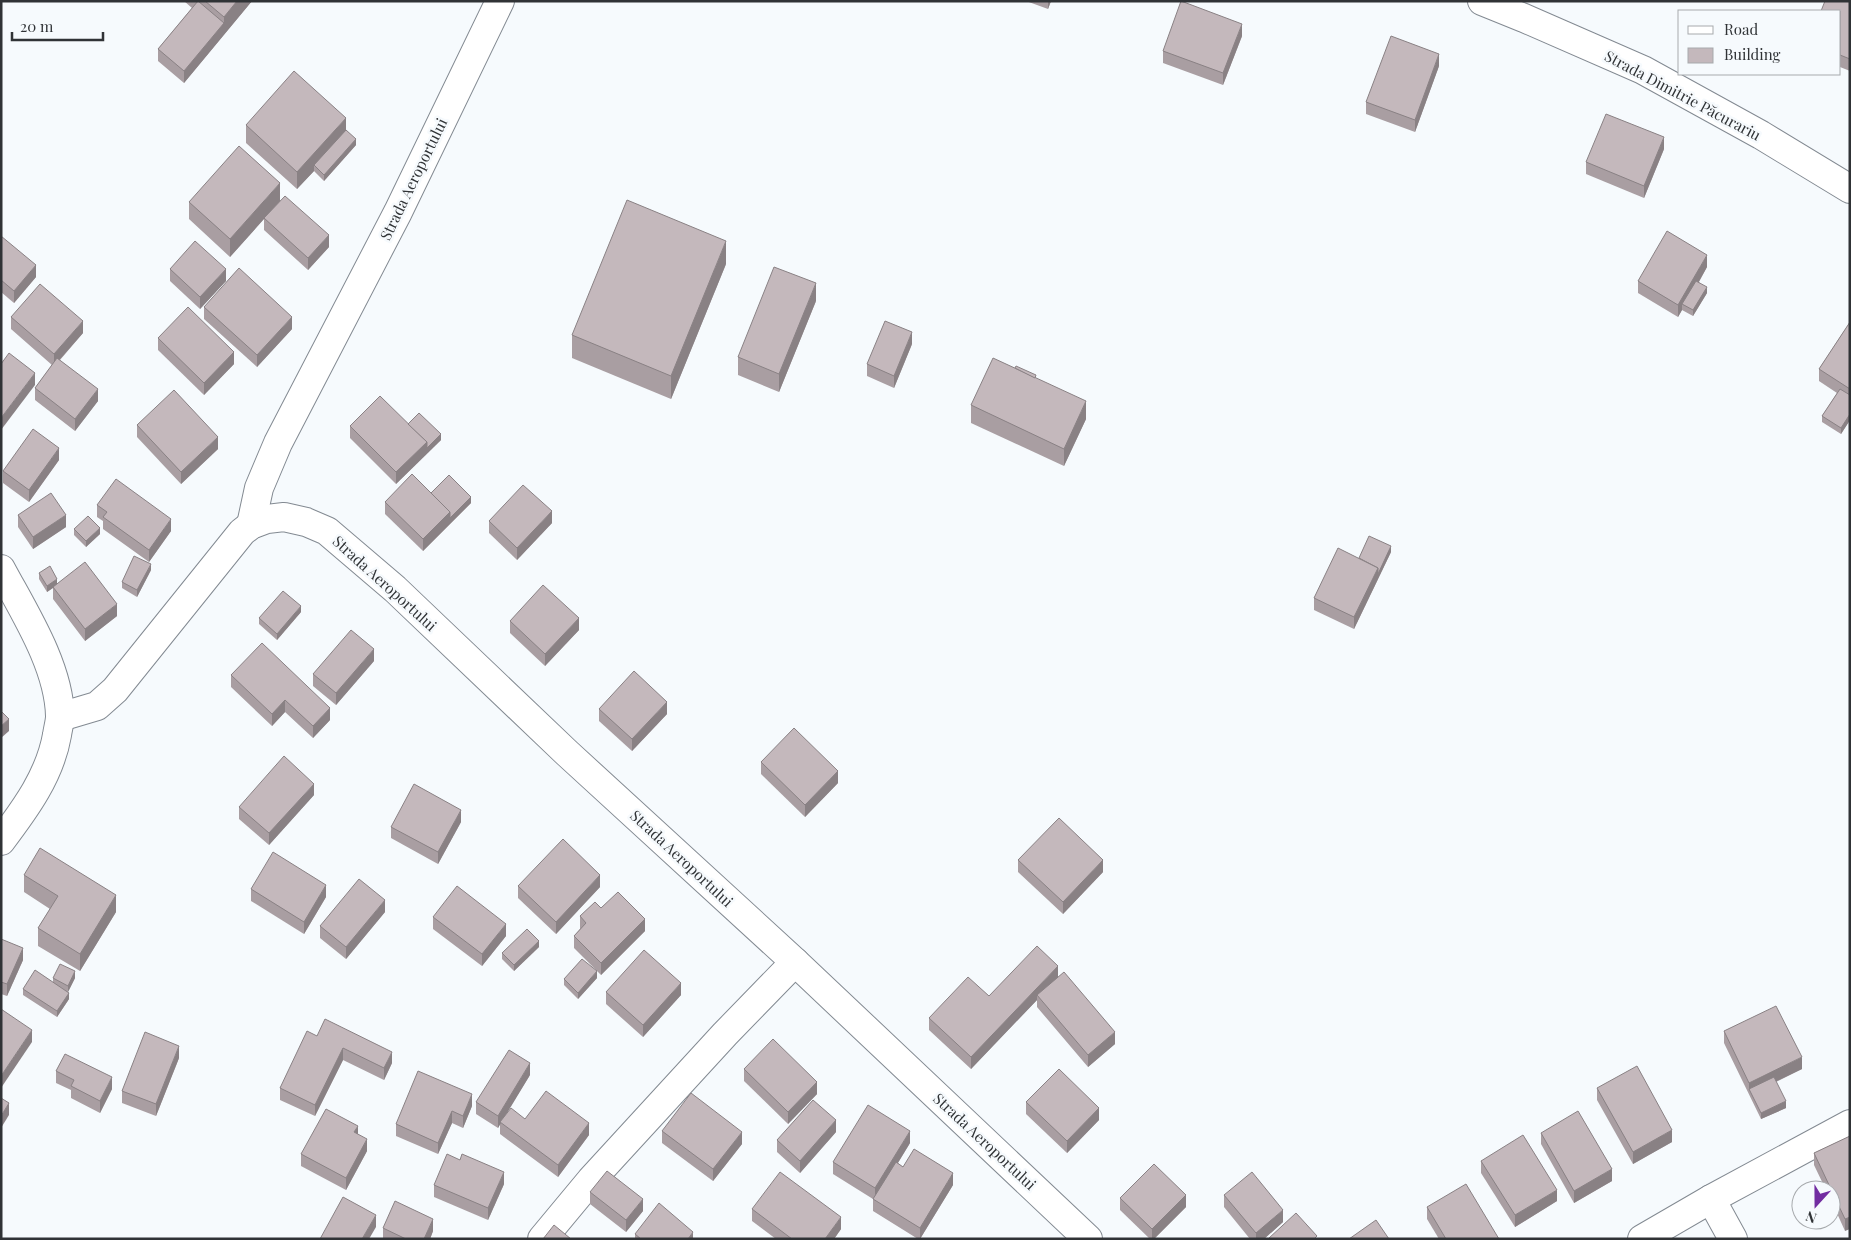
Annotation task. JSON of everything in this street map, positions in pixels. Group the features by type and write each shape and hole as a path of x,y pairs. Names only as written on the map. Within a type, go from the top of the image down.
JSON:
{"street":[{"name":"Strada Aeroportului","path":"251,525 259,488 278,442 398,212 500,1"},
{"name":"Strada Dimitrie Păcurariu","path":"1482,1 1643,70 1761,135 1850,189"},
{"name":"Strada Aeroportului","path":"251,525 267,519 284,517 306,522 327,531 395,589 567,753 795,962 1088,1239"},
{"path":"60,718 97,706 115,690 242,532 251,525"},
{"path":"1,569 40,644 52,673 58,697 60,718 50,762 28,803 1,841"},
{"path":"542,1239 591,1180 725,1034 795,962"},
{"path":"1642,1239 1711,1199 1850,1124"},
{"path":"1711,1199 1733,1239"}],"building":[{"path":"198,1 224,23 184,71 158,49"},
{"path":"205,1 237,1 224,17"},
{"path":"1181,1 1242,24 1223,73 1163,51"},
{"path":"1825,1 1850,1 1850,59 1841,55 1841,10 1821,10"},
{"path":"1391,36 1439,54 1415,120 1366,102"},
{"path":"294,71 346,118 297,172 246,125"},
{"path":"1606,114 1664,137 1644,186 1586,162"},
{"path":"346,130 356,139 324,175 314,165"},
{"path":"239,146 280,183 230,239 189,202"},
{"path":"285,196 329,235 308,258 264,218"},
{"path":"627,200 726,241 671,376 572,335"},
{"path":"1667,231 1707,255 1678,305 1638,281"},
{"path":"1,236 36,265 14,291 1,280"},
{"path":"195,241 226,269 200,297 170,269"},
{"path":"774,267 816,283 779,374 738,357"},
{"path":"239,268 292,317 257,355 204,307"},
{"path":"1696,281 1707,287 1693,310 1682,304"},
{"path":"40,284 83,321 54,354 11,317"},
{"path":"188,307 234,352 204,383 158,338"},
{"path":"885,321 912,332 894,376 867,364"},
{"path":"1850,322 1850,389 1819,369"},
{"path":"9,353 35,373 1,418 1,364"},
{"path":"57,358 98,389 75,419 35,388"},
{"path":"993,358 1086,401 1064,449 971,405"},
{"path":"1016,366 1036,375 1035,378 1015,368"},
{"path":"1840,389 1850,395 1850,414 1841,428 1822,416"},
{"path":"174,390 218,437 181,472 137,425"},
{"path":"380,396 427,442 396,472 350,426"},
{"path":"419,413 441,434 427,448 427,442 408,424"},
{"path":"33,429 59,448 29,490 3,471"},
{"path":"412,474 450,512 423,539 385,502"},
{"path":"449,475 471,497 450,518 450,512 431,493"},
{"path":"116,479 171,519 149,550 103,517 107,512 97,505"},
{"path":"523,485 552,511 517,548 489,521"},
{"path":"51,493 66,515 33,537 18,515"},
{"path":"88,516 100,528 86,541 74,529"},
{"path":"1369,536 1391,546 1378,574 1378,568 1359,558"},
{"path":"1338,548 1378,568 1354,617 1314,598"},
{"path":"134,556 151,564 137,590 122,582"},
{"path":"85,562 117,604 85,629 53,587"},
{"path":"50,566 57,579 47,586 39,573"},
{"path":"543,585 579,618 545,654 510,621"},
{"path":"283,591 301,606 277,634 259,618"},
{"path":"351,630 374,649 336,693 313,674"},
{"path":"262,643 330,708 313,726 285,700 272,714 231,675"},
{"path":"634,671 667,702 632,739 599,709"},
{"path":"1,711 9,719 1,726"},
{"path":"794,728 838,771 805,805 761,762"},
{"path":"284,756 314,784 269,833 239,807"},
{"path":"414,784 461,810 438,852 391,827"},
{"path":"1059,818 1103,860 1063,902 1018,860"},
{"path":"563,839 600,875 556,922 518,886"},
{"path":"40,848 116,895 80,954 38,928 58,896 24,875"},
{"path":"273,852 326,885 304,922 251,889"},
{"path":"359,879 385,900 346,947 320,926"},
{"path":"457,886 506,924 482,954 433,917"},
{"path":"618,892 645,919 601,963 574,936 586,923 580,916 595,902 601,908"},
{"path":"527,929 539,941 514,965 502,953"},
{"path":"1,939 23,948 7,984 1,982"},
{"path":"1037,946 1058,966 971,1057 929,1018 968,977 989,996"},
{"path":"644,950 681,983 643,1025 606,992"},
{"path":"582,959 597,971 578,993 564,979"},
{"path":"60,964 75,971 68,986 53,978"},
{"path":"35,970 69,993 57,1011 23,989"},
{"path":"1064,972 1115,1032 1088,1055 1037,995"},
{"path":"1776,1006 1802,1057 1749,1083 1724,1031"},
{"path":"1,1009 32,1030 1,1076"},
{"path":"325,1019 392,1052 384,1068 343,1048 315,1105 280,1088 307,1031 317,1036"},
{"path":"145,1032 179,1046 156,1104 122,1091"},
{"path":"773,1039 817,1082 788,1112 744,1069"},
{"path":"509,1050 530,1063 498,1116 476,1102"},
{"path":"65,1054 112,1077 100,1101 71,1086 74,1080 56,1071"},
{"path":"1637,1066 1672,1130 1633,1152 1597,1088"},
{"path":"1059,1069 1099,1108 1067,1141 1026,1102"},
{"path":"418,1071 472,1094 463,1116 452,1111 438,1143 396,1124"},
{"path":"1774,1077 1786,1101 1761,1113 1749,1089"},
{"path":"546,1091 589,1123 558,1165 500,1122 511,1108 525,1119"},
{"path":"691,1093 742,1132 713,1169 662,1131"},
{"path":"1,1098 9,1103 1,1116"},
{"path":"813,1100 836,1120 800,1161 777,1140"},
{"path":"868,1105 910,1131 875,1188 833,1162"},
{"path":"326,1109 358,1126 354,1132 367,1139 346,1178 301,1154"},
{"path":"1578,1111 1612,1169 1574,1191 1541,1133"},
{"path":"1523,1135 1557,1190 1515,1215 1481,1161"},
{"path":"1850,1136 1850,1217 1845,1219 1841,1210 1841,1180 1827,1180 1814,1153"},
{"path":"914,1149 953,1173 920,1228 873,1199 896,1162 903,1167"},
{"path":"447,1154 460,1160 462,1154 504,1172 488,1208 434,1185"},
{"path":"1154,1164 1186,1195 1152,1229 1120,1198"},
{"path":"607,1171 643,1199 626,1220 590,1192"},
{"path":"780,1172 841,1217 825,1239 792,1239 752,1209"},
{"path":"1252,1172 1283,1210 1256,1233 1224,1195"},
{"path":"1466,1184 1499,1239 1446,1239 1427,1207"},
{"path":"343,1197 376,1215 362,1239 320,1239"},
{"path":"395,1201 433,1219 424,1239 406,1239 383,1228"},
{"path":"659,1203 693,1232 688,1239 641,1239 635,1234"},
{"path":"1296,1213 1317,1236 1314,1239 1268,1239"},
{"path":"1376,1220 1389,1239 1349,1239"},
{"path":"554,1225 571,1239 543,1239"}]}
